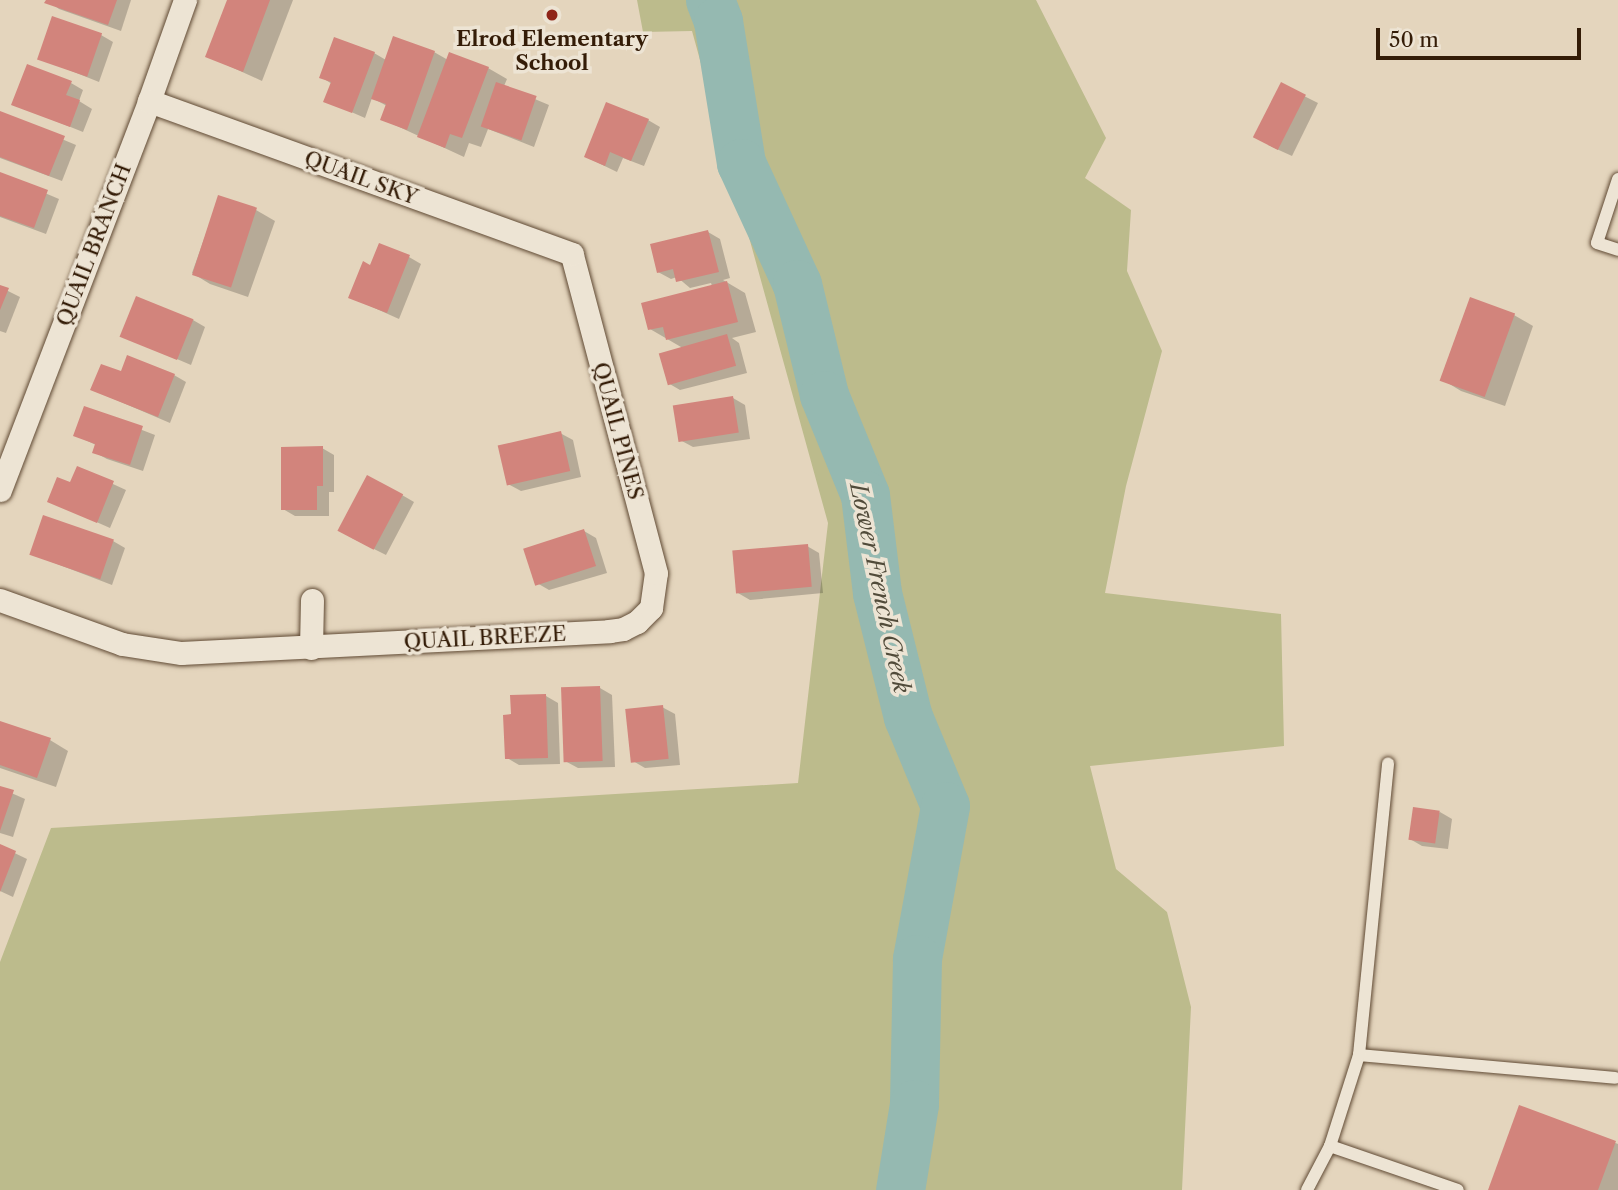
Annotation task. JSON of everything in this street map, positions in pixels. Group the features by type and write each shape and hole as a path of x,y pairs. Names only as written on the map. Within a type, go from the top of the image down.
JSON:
{"street":[{"name":"QUAIL BRANCH","path":"0,489 149,102 185,0"},
{"name":"QUAIL SKY","path":"149,102 572,254"},
{"name":"QUAIL PINES","path":"572,254 656,573 651,608"},
{"name":"QUAIL BREEZE","path":"0,600 93,635 151,650 211,653 609,631 630,626 651,608"},
{"path":"311,648 312,600"}],"lane":[{"path":"1618,179 1597,243 1618,250"},
{"path":"1307,1190 1330,1146 1359,1055 1388,763"},
{"path":"1359,1055 1615,1078"},
{"path":"1330,1146 1458,1190"}],"shaded area":[{"path":"637,0 1036,0 1106,138 1085,178 1131,210 1127,271 1162,351 1126,486 1105,593 1281,614 1284,746 1090,766 1116,869 1167,912 1191,1007 1182,1190 0,1190 0,962 51,828 798,783 828,523 692,31 643,32"}],"building":[{"path":"46,0 117,0 108,25 44,3"},
{"path":"227,0 270,0 243,72 205,57"},
{"path":"52,16 102,33 87,77 37,59"},
{"path":"393,36 435,51 407,130 380,120 386,104 371,99"},
{"path":"334,37 375,52 352,113 323,102 331,82 319,78"},
{"path":"449,52 489,67 462,138 450,134 445,148 417,137"},
{"path":"27,64 72,81 66,95 80,100 70,127 11,105"},
{"path":"496,82 537,96 521,140 481,126"},
{"path":"1281,82 1306,95 1278,150 1253,137"},
{"path":"606,102 649,119 631,161 610,152 605,166 584,157"},
{"path":"0,111 65,136 49,176 0,157"},
{"path":"0,172 48,190 34,228 0,216"},
{"path":"218,195 257,208 231,288 192,275"},
{"path":"708,230 719,272 676,282 673,269 657,273 650,244"},
{"path":"379,243 410,255 387,313 348,298 363,261 370,265"},
{"path":"727,281 738,322 666,340 663,327 648,330 641,303"},
{"path":"0,285 9,288 0,310"},
{"path":"136,296 193,319 177,360 120,337"},
{"path":"1470,297 1515,313 1485,397 1440,381"},
{"path":"727,334 736,366 668,385 659,354"},
{"path":"127,355 175,374 158,417 90,390 101,364 121,371"},
{"path":"733,396 739,433 679,442 673,406"},
{"path":"84,406 143,426 130,465 92,453 95,444 73,436"},
{"path":"561,431 570,471 507,486 498,446"},
{"path":"323,446 323,486 317,486 317,510 281,510 281,447"},
{"path":"77,466 114,481 97,523 47,502 57,477 70,482"},
{"path":"367,475 403,494 374,550 337,531"},
{"path":"43,515 114,539 100,579 29,555"},
{"path":"584,529 596,566 535,586 523,549"},
{"path":"808,544 812,587 736,593 732,551"},
{"path":"600,686 603,761 564,762 561,687"},
{"path":"546,694 548,758 505,759 503,715 511,714 510,695"},
{"path":"663,705 669,759 631,763 625,709"},
{"path":"0,721 51,738 37,778 0,765"},
{"path":"0,786 14,790 0,831"},
{"path":"1413,807 1440,811 1435,843 1408,840"},
{"path":"0,844 16,851 0,892"},
{"path":"1519,1105 1616,1141 1598,1190 1488,1190"}],"waterway":[{"name":"Lower French Creek","path":"710,0 718,21 741,163 797,284 824,395 865,495 877,593 908,717 945,806 917,959 914,1104 900,1190"}],"place":[{"name":"Elrod Elementary School","path":"552,15"}]}
